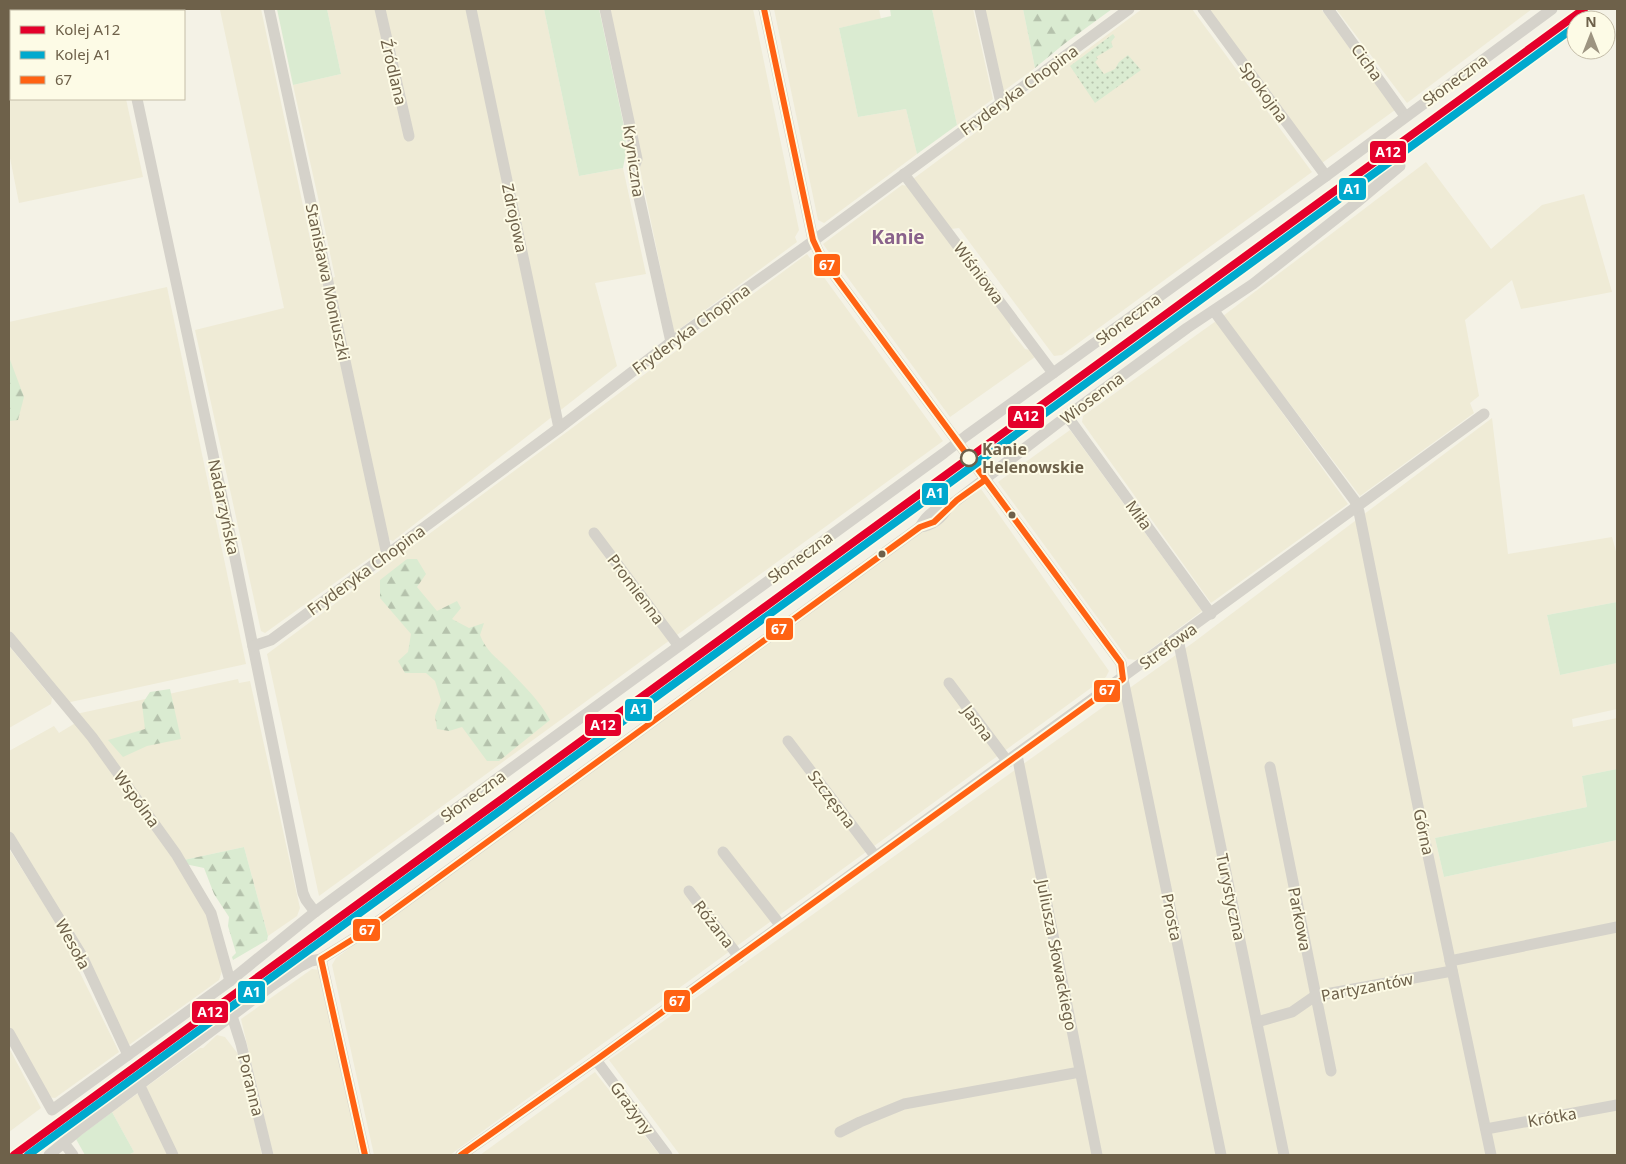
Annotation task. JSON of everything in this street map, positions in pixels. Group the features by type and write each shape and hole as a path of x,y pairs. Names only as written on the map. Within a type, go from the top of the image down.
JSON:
{"street":[{"name":"Stanisława Moniuszki","path":"269,9 387,555"},
{"name":"Źródlana","path":"380,9 409,136"},
{"name":"Zdrojowa","path":"471,9 559,428"},
{"name":"Kryniczna","path":"605,9 637,159 633,170 671,342"},
{"name":"Prosta","path":"764,9 813,240 821,257 1121,663 1220,1155"},
{"path":"980,9 1000,103"},
{"name":"Fryderyka Chopina","path":"253,646 271,640 559,428 671,342 1129,9"},
{"name":"Spokojna","path":"1203,9 1326,176"},
{"name":"Cicha","path":"1328,9 1405,116"},
{"name":"Słoneczna","path":"9,1033 52,1110 230,981 315,912 678,645 1326,176 1552,9"},
{"name":"Nadarzyńska","path":"136,100 304,893 306,900 315,912"},
{"name":"Wiosenna","path":"49,1155 300,966 321,959 358,936 920,527 930,514 939,508 948,507 1067,416 1188,328 1253,284 1349,209 1400,166"},
{"name":"Wiśniowa","path":"904,174 1053,373"},
{"path":"1214,311 1355,501 1358,508"},
{"name":"Strefowa","path":"461,1155 596,1060 1123,679 1484,414"},
{"name":"Miła","path":"1067,416 1211,614"},
{"name":"Górna","path":"1358,508 1491,1155"},
{"name":"Promienna","path":"594,533 678,645"},
{"name":"Wspólna","path":"9,638 92,737 176,854 211,913 230,981"},
{"name":"Turystyczna","path":"1178,639 1284,1155"},
{"name":"Jasna","path":"949,683 1012,759"},
{"name":"Szczęsna","path":"788,741 876,857"},
{"name":"Juliusza Słowackiego","path":"1012,759 1097,1155"},
{"name":"Parkowa","path":"1270,767 1331,1071"},
{"name":"Wesoła","path":"9,837 82,956 128,1055"},
{"path":"723,852 781,926"},
{"name":"Różana","path":"689,891 740,956"},
{"name":"Partyzantów","path":"1257,1022 1292,1012 1315,996 1617,927"},
{"path":"321,959 365,1155"},
{"name":"Poranna","path":"232,1016 241,1044 268,1155"},
{"name":"Grażyny","path":"596,1060 667,1155"},
{"path":"840,1132 904,1104 1080,1072"},
{"path":"140,1086 174,1155"},
{"name":"Krótka","path":"1486,1129 1617,1105"},
{"path":"64,1143 74,1155"}],"shaded area":[{"path":"9,9 106,9 10,10 10,100 126,100 143,177 19,203 9,153"},
{"path":"261,9 311,243 316,244 382,549 265,633 261,631 195,330 284,308 220,10"},
{"path":"327,9 544,9 579,176 623,168 646,274 595,283 617,366 393,541 388,539 332,278 335,277 293,85 341,74"},
{"path":"607,9 753,9 799,230 795,237 797,242 674,333"},
{"path":"774,9 879,9 881,19 839,28 858,117 906,109 917,154 824,223 818,220"},
{"path":"932,9 973,9 993,99 957,125"},
{"path":"983,9 1023,9 1035,68 1001,93"},
{"path":"1142,9 1192,9 1312,172 1062,355 1054,356 959,228 951,229 913,179"},
{"path":"1206,9 1321,9 1395,110 1322,163"},
{"path":"1336,9 1532,9 1407,103"},
{"path":"1426,162 1491,249 1542,205 1584,194 1612,292 1521,309 1512,280 1465,320 1479,396 1470,403 1474,413 1360,496 1223,316"},
{"path":"902,185 908,186 1011,324 1010,330 1025,349 1030,350 1035,357 950,417 823,244"},
{"path":"807,254 943,441 319,896 267,654"},
{"path":"167,287 246,664 66,703 9,635 9,322"},
{"path":"1216,321 1348,504 1211,603 1082,422 1083,416"},
{"path":"1492,418 1508,554 1612,537 1617,555 1617,602 1547,615 1560,675 1617,663 1617,709 1572,719 1573,727 1617,718 1617,769 1582,776 1587,807 1435,838 1444,877 1617,840 1617,1155 680,1155 609,1060 1194,642"},
{"path":"1070,430 1202,611 1136,660 1128,659 998,482"},
{"path":"981,489 1109,671 1106,677 450,1155 374,1155 332,965 336,958"},
{"path":"9,646 52,698 51,704 9,728"},
{"path":"238,679 239,683 250,681 300,908 297,916 268,936 244,847 184,860 76,714"},
{"path":"77,722 159,836 209,918 222,971 219,980 129,1045 39,877 9,830 9,751 54,726 59,733"},
{"path":"9,849 53,918 119,1052 55,1098 48,1097 9,1025"},
{"path":"312,969 319,970 360,1155 274,1155 271,1146 241,1019"},
{"path":"217,1035 225,1037 238,1054 246,1089 245,1092 247,1100 250,1100 262,1155 178,1155 146,1087 200,1048 203,1048"},
{"path":"9,1048 41,1108 9,1132"},
{"path":"595,1072 660,1155 480,1155"},
{"path":"137,1094 140,1095 169,1155 128,1155 134,1152 112,1112"}],"green space":[{"path":"277,9 327,9 341,74 293,85"},
{"path":"544,9 599,9 625,131 626,152 623,168 579,176"},
{"path":"890,9 932,9 957,125 917,154 906,109 858,117 839,28 891,16"},
{"path":"1023,9 1112,9 1035,68"},
{"path":"1113,34 1115,37 1111,42 1113,47 1096,57 1098,59 1095,62 1104,74 1115,69 1119,62 1128,55 1141,70 1095,103 1070,66"},
{"path":"9,357 24,397 18,420 9,421"},
{"path":"407,559 417,559 426,574 417,587 437,611 457,601 461,608 452,619 469,628 484,623 480,635 485,645 530,693 550,720 499,761 487,761 462,727 449,731 437,729 435,716 441,700 435,681 426,673 405,673 398,661 408,652 411,634 380,598 380,580"},
{"path":"1617,602 1617,663 1560,675 1547,615"},
{"path":"170,689 181,739 147,746 123,757 108,740 145,729 142,704 150,692"},
{"path":"1617,769 1617,840 1444,877 1435,838 1587,807 1582,776"},
{"path":"244,847 268,936 267,940 233,960 232,957 236,953 228,926 229,917 214,894 204,868 185,864 184,860"},
{"path":"112,1112 134,1152 128,1155 85,1155 76,1139"}],"rail line":[{"name":"A12","path":"14,1155 1584,9"},
{"name":"A1","path":"28,1155 1566,33"}],"transit line":[{"name":"67","path":"461,1155 596,1060 1123,679 1121,663 821,257 813,240 764,9"},
{"name":"67","path":"365,1155 321,959 358,936 920,527 934,522 957,500 985,480"}],"place":[{"name":"Kanie Helenowskie","path":"969,458"}],"district":[{"name":"Kanie","path":"898,237"}]}
